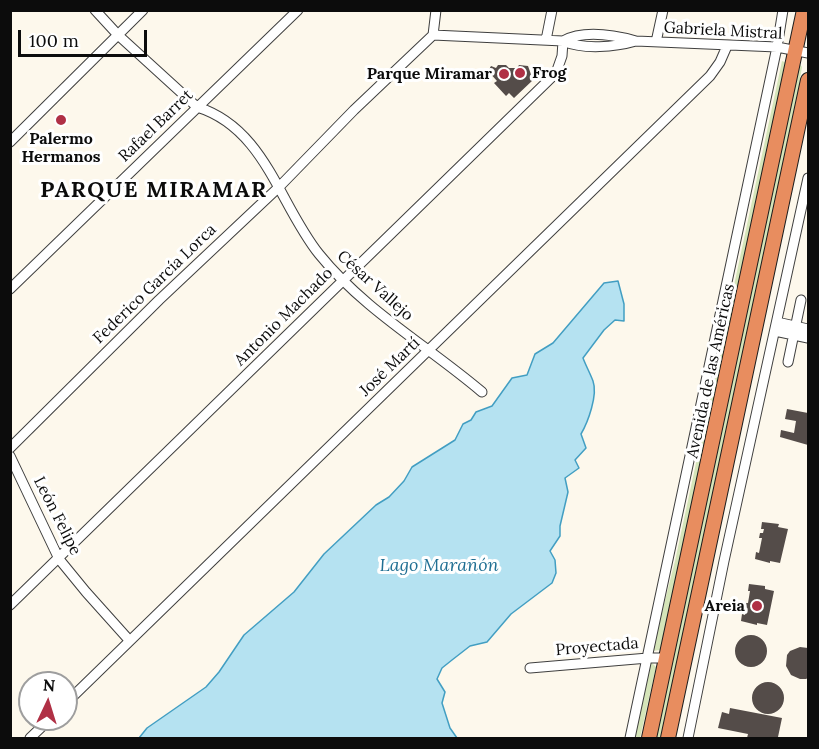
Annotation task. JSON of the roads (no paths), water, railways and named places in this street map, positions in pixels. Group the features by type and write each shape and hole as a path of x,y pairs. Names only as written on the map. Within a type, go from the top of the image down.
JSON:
{"highway":[{"name":"Avenida de las Américas","path":"649,738 802,52 804,10"},
{"path":"668,738 808,80"}],"street":[{"name":"César Vallejo","path":"94,10 197,107 222,118 244,136 258,153 279,187 306,237 330,267 364,300 428,351 448,362 482,392"},
{"path":"10,142 143,10"},
{"name":"Rafael Barret","path":"10,289 298,10"},
{"path":"433,35 436,10"},
{"path":"546,40 552,10"},
{"path":"656,42 663,10"},
{"name":"Avenida de las Américas","path":"630,738 783,10"},
{"name":"Gabriela Mistral","path":"433,35 563,41 574,35 620,36 636,41 777,47 802,52"},
{"name":"Federico García Lorca","path":"10,448 159,300 279,187 354,110 433,35"},
{"name":"Antonio Machado","path":"10,606 556,73 562,56 563,41"},
{"name":"José Martí","path":"78,691 710,76 727,46"},
{"path":"688,738 724,561 776,327 802,230 808,178"},
{"path":"788,362 801,300"},
{"path":"776,327 794,331 808,338"},
{"path":"794,331 808,329"},
{"name":"León Felipe","path":"10,456 59,559 129,640"},
{"name":"Proyectada","path":"530,668 666,658"}],"water":[{"name":"Lago Marañón","path":"618,281 624,304 624,321 615,320 604,330 583,358 593,381 594,394 589,416 581,434 586,448 575,460 579,468 565,478 568,492 560,536 550,551 555,560 556,573 552,583 511,614 487,642 470,646 442,668 437,679 445,692 442,703 450,728 457,738 139,738 147,728 206,687 244,635 294,592 324,554 376,505 389,497 404,481 412,467 455,440 463,424 471,420 476,412 492,406 512,378 527,375 535,354 553,343 604,283"}],"place":[{"name":"Frog","path":"520,73"},
{"name":"Parque Miramar","path":"504,74"},
{"name":"Palermo Hermanos","path":"61,120"},
{"name":"Areia","path":"757,606"}],"district":[{"name":"PARQUE MIRAMAR","path":"154,191"}]}
